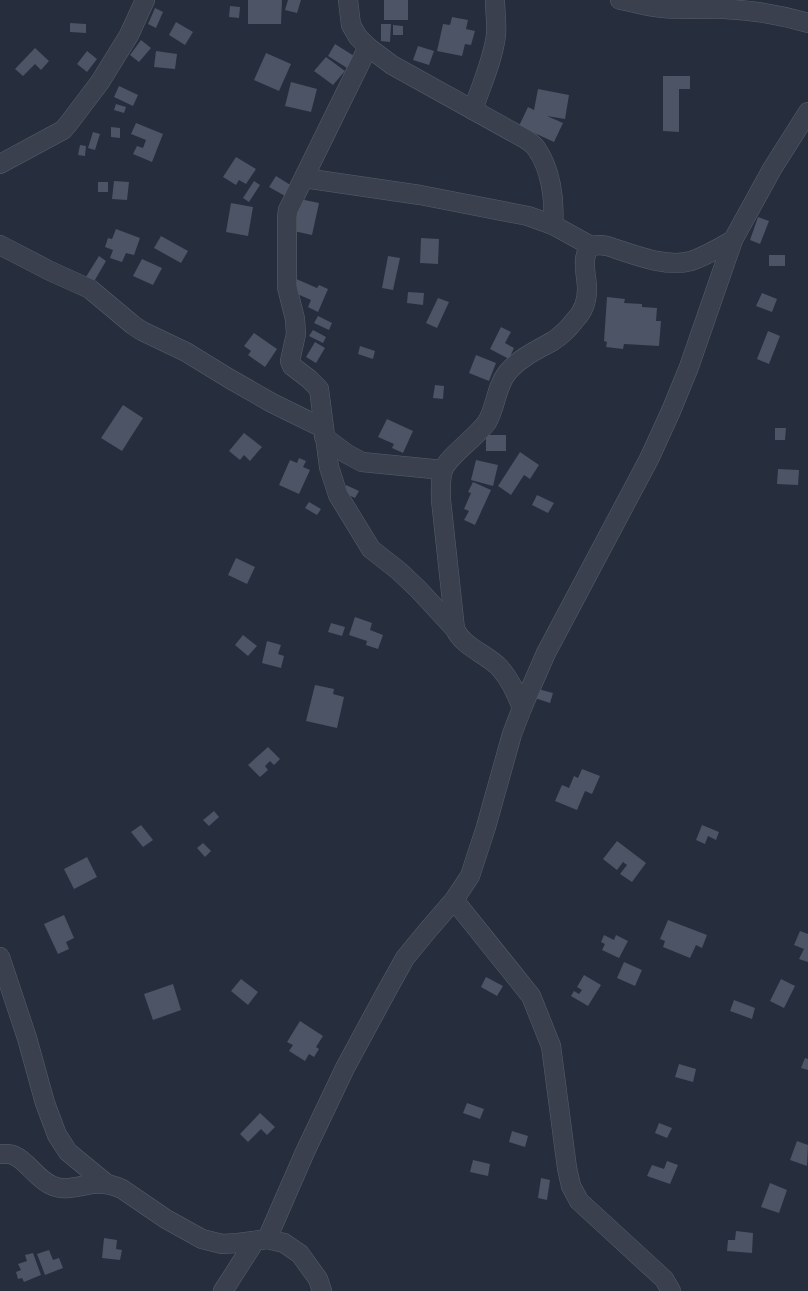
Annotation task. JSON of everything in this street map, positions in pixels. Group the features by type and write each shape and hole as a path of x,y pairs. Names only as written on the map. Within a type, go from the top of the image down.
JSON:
{"street":[{"path":"0,164 57,133 69,124 100,82 130,36 145,0"},
{"path":"348,0 351,26 368,47 392,65 520,136 536,148 549,176 554,214 553,225"},
{"path":"473,110 494,42 496,27 495,0"},
{"path":"620,0 654,7 722,9 762,13 808,23"},
{"path":"368,47 288,210 287,287 295,319 296,334 290,361 292,366 319,389 329,467 333,481 338,494 366,542 377,554 418,589 455,628"},
{"path":"223,1291 261,1240 345,1068 405,958 454,900 470,876 512,734 546,653 649,458 671,411 689,367 733,240 772,170 808,112"},
{"path":"304,178 380,188 508,211 553,225 591,246 607,246 661,262 689,262 701,258 733,240"},
{"path":"0,244 50,271 90,288 142,330 186,352 324,432 347,454 362,462 443,470"},
{"path":"522,708 506,675 497,665 462,640 455,628 441,500 443,470 450,460 487,422 506,374 518,362 562,334 581,313 586,301 587,290 585,258 591,246"},
{"path":"454,900 531,996 538,1012 551,1046 571,1186 580,1201 664,1279 671,1291"},
{"path":"0,957 28,1038 45,1103 56,1135 68,1152 107,1184"},
{"path":"0,1154 15,1155 34,1173 50,1185 58,1188 69,1189 92,1184 107,1184 122,1189 166,1219 202,1240 222,1244 261,1240 284,1243 300,1254 318,1279 322,1291"}],"building":[{"path":"248,0 282,0 281,24 248,24"},
{"path":"288,0 301,0 297,13 285,10"},
{"path":"384,0 408,0 408,20 384,20"},
{"path":"230,6 240,7 239,18 229,17"},
{"path":"155,8 163,12 156,28 148,24"},
{"path":"452,17 468,20 466,29 475,31 471,45 465,44 462,56 437,51 443,24 450,25"},
{"path":"176,22 193,32 185,45 169,35"},
{"path":"70,23 86,24 86,33 70,32"},
{"path":"381,24 391,24 390,42 381,41"},
{"path":"393,25 403,26 403,35 393,35"},
{"path":"141,40 151,48 139,62 130,55"},
{"path":"335,44 354,56 347,68 328,56"},
{"path":"418,46 434,51 429,65 413,60"},
{"path":"35,48 49,61 41,70 35,64 23,76 15,69"},
{"path":"87,51 97,59 87,72 77,64"},
{"path":"156,51 177,54 175,69 154,67"},
{"path":"266,53 291,64 279,91 254,80"},
{"path":"326,57 345,71 333,85 314,71"},
{"path":"663,76 690,76 690,89 679,89 679,132 663,131"},
{"path":"291,82 317,89 311,112 285,106"},
{"path":"119,86 138,95 133,106 114,97"},
{"path":"538,89 569,95 565,119 547,116 563,123 554,142 519,126 528,107 534,110"},
{"path":"116,104 126,107 124,113 114,110"},
{"path":"136,123 163,134 152,162 133,154 137,146 143,148 146,140 131,134"},
{"path":"111,127 120,128 120,138 111,137"},
{"path":"93,132 100,134 95,150 88,148"},
{"path":"80,145 86,146 85,156 78,155"},
{"path":"236,157 256,169 246,184 239,180 236,185 223,177"},
{"path":"276,176 292,186 285,196 269,187"},
{"path":"114,181 129,182 127,200 112,199"},
{"path":"254,181 260,185 249,202 243,198"},
{"path":"98,182 108,182 108,192 98,192"},
{"path":"295,198 319,203 312,235 289,230"},
{"path":"231,203 253,207 248,236 226,232"},
{"path":"758,217 769,221 760,244 750,240"},
{"path":"116,229 140,238 134,255 126,253 122,262 110,258 113,250 105,247 108,238 112,239"},
{"path":"161,236 188,251 181,263 154,248"},
{"path":"421,238 439,239 438,264 420,263"},
{"path":"769,255 785,255 785,266 769,266"},
{"path":"99,256 106,261 92,285 84,280"},
{"path":"388,256 400,258 393,290 382,288"},
{"path":"142,259 162,268 153,285 133,276"},
{"path":"294,278 317,288 319,285 328,289 318,312 308,307 311,300 288,290"},
{"path":"408,292 424,293 423,305 407,303"},
{"path":"762,293 777,299 772,312 756,306"},
{"path":"607,297 625,299 624,303 642,304 642,307 657,308 656,321 661,321 659,346 624,344 623,349 606,347 607,342 604,341"},
{"path":"438,298 449,302 437,328 426,323"},
{"path":"318,316 332,323 329,330 314,323"},
{"path":"501,327 511,332 505,343 514,348 509,359 490,349"},
{"path":"313,330 326,337 323,343 309,336"},
{"path":"768,331 780,336 769,364 757,359"},
{"path":"254,333 277,349 265,367 248,355 251,351 244,346"},
{"path":"315,342 325,348 316,363 306,357"},
{"path":"360,346 375,351 373,359 358,354"},
{"path":"476,355 496,363 489,381 469,373"},
{"path":"435,385 444,386 443,399 433,398"},
{"path":"123,405 143,418 122,451 101,438"},
{"path":"387,419 413,431 403,453 392,448 394,444 378,437"},
{"path":"775,428 786,428 785,440 775,440"},
{"path":"244,433 262,447 250,461 244,455 240,460 229,451"},
{"path":"486,435 506,435 506,451 486,451"},
{"path":"520,452 539,465 530,479 524,475 511,495 498,486"},
{"path":"299,458 306,461 303,467 310,470 299,494 279,485 290,460 297,463"},
{"path":"476,460 498,465 493,486 471,480"},
{"path":"778,469 799,470 798,485 777,484"},
{"path":"473,482 491,490 475,525 464,520 469,511 464,509 471,493 468,492"},
{"path":"346,485 359,491 355,498 342,492"},
{"path":"537,495 554,503 548,513 532,505"},
{"path":"309,502 321,509 317,515 305,508"},
{"path":"236,558 255,567 247,584 228,575"},
{"path":"355,617 372,623 370,630 383,635 378,649 366,645 367,641 349,635"},
{"path":"331,623 345,627 342,636 328,632"},
{"path":"243,635 257,646 248,656 235,645"},
{"path":"267,641 281,645 278,654 284,656 281,668 262,663"},
{"path":"315,685 334,689 333,694 344,697 337,728 306,721"},
{"path":"538,689 553,693 550,703 535,698"},
{"path":"268,747 280,759 274,765 270,761 265,766 268,770 260,777 248,765"},
{"path":"582,769 600,776 592,794 585,791 577,810 555,801 562,785 569,788 574,776 578,778"},
{"path":"214,811 219,817 209,826 203,820"},
{"path":"141,825 153,840 143,847 131,832"},
{"path":"702,825 719,832 716,840 708,836 705,844 696,840"},
{"path":"617,841 646,863 632,882 620,874 627,865 623,862 617,870 603,859"},
{"path":"203,843 211,851 205,857 197,848"},
{"path":"87,857 97,877 74,889 64,869"},
{"path":"64,915 74,938 66,942 69,949 58,954 44,924"},
{"path":"668,920 707,935 702,948 696,945 690,958 663,947 665,941 660,939"},
{"path":"800,931 808,934 808,962 799,959 804,949 794,945"},
{"path":"604,935 614,940 616,935 628,941 619,958 602,950 605,944 601,942"},
{"path":"624,962 642,970 635,986 617,978"},
{"path":"584,975 601,985 588,1006 571,996 574,991 579,994 582,990 577,987"},
{"path":"486,977 503,986 497,996 481,987"},
{"path":"241,979 258,992 248,1005 231,991"},
{"path":"781,979 795,986 784,1008 770,1001"},
{"path":"173,984 181,1010 153,1020 144,994"},
{"path":"734,1000 755,1008 752,1019 730,1011"},
{"path":"300,1021 323,1036 316,1047 319,1049 314,1057 309,1054 305,1061 289,1051 293,1045 287,1042"},
{"path":"805,1058 808,1059 808,1070 801,1068"},
{"path":"679,1064 696,1069 693,1082 675,1077"},
{"path":"467,1103 484,1109 480,1119 463,1113"},
{"path":"260,1113 275,1127 267,1135 261,1129 248,1142 240,1134"},
{"path":"659,1123 672,1128 667,1138 655,1133"},
{"path":"512,1131 528,1136 525,1147 509,1142"},
{"path":"797,1141 808,1145 807,1166 790,1160"},
{"path":"473,1160 490,1164 488,1176 470,1172"},
{"path":"667,1161 678,1165 670,1184 647,1176 652,1165 664,1169"},
{"path":"541,1178 550,1180 547,1200 538,1198"},
{"path":"770,1183 787,1190 779,1213 761,1207"},
{"path":"736,1231 753,1233 752,1253 727,1251 728,1240 735,1240"},
{"path":"104,1238 117,1240 116,1249 122,1250 120,1260 102,1258"},
{"path":"49,1250 53,1260 59,1258 63,1268 45,1275 37,1254"},
{"path":"33,1253 41,1275 24,1282 22,1278 18,1279 16,1272 21,1270 18,1264 27,1261 25,1255"}]}
